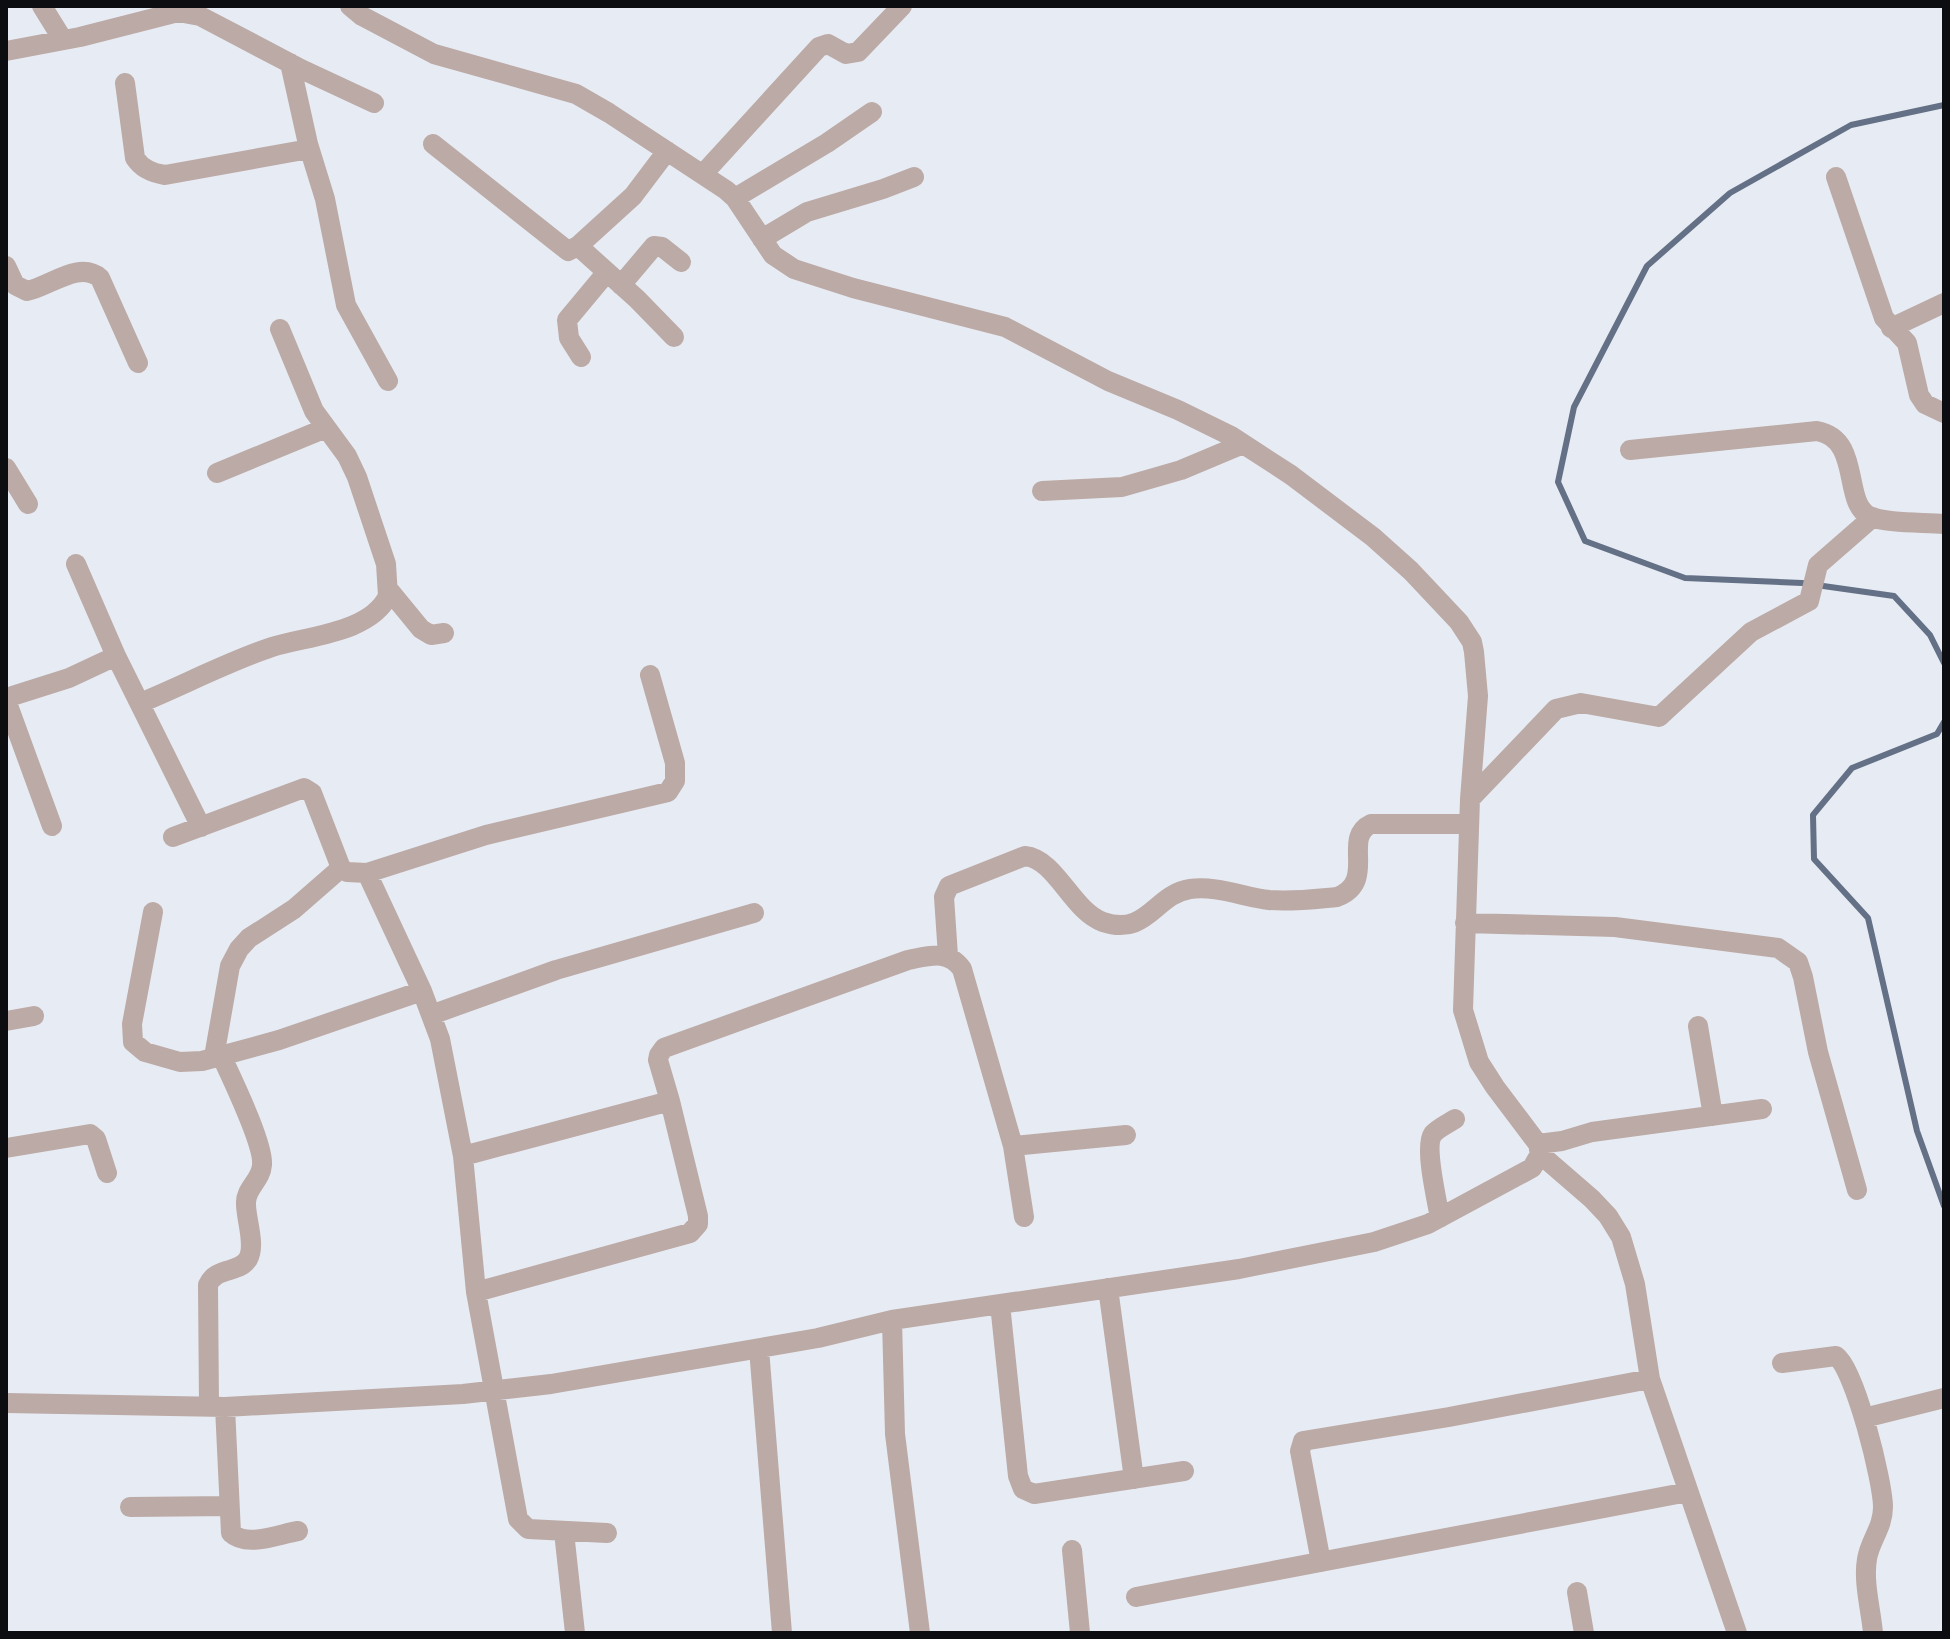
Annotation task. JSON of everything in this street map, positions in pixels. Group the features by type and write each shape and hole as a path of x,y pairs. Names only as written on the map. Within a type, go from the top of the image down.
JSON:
{"street":[{"path":"42,6 63,40"},
{"path":"350,6 362,16 434,54 576,94 703,174 735,198 773,255 794,269 853,288 1005,327 1108,381 1178,410 1243,444 1291,475 1373,537 1411,571 1459,622 1474,652 1478,696 1470,799 1463,1010 1479,1062 1495,1087 1539,1149 1600,1207 1621,1237 1635,1284 1650,1379 1737,1633"},
{"path":"703,174 819,47 828,44 846,54 858,52 902,6"},
{"path":"6,51 189,12 374,103"},
{"path":"290,63 309,149 325,199 346,305 388,381"},
{"path":"125,83 135,158 140,165 157,174 309,149"},
{"path":"735,198 872,112"},
{"path":"433,144 561,247 571,251 633,196 667,151"},
{"path":"762,239 807,212 914,177"},
{"path":"1836,177 1877,302 1891,328 1907,343 1919,395 1925,404 1944,413"},
{"path":"578,246 674,337"},
{"path":"581,357 569,338 567,320 654,246 662,247 681,262"},
{"path":"6,266 15,285 27,291 79,271 94,273 100,278 138,363"},
{"path":"1891,328 1944,303"},
{"path":"140,703 272,647 338,631 365,619 382,606 389,590 386,564 357,477 347,456 306,396 280,329"},
{"path":"217,473 326,428"},
{"path":"1630,450 1817,431 1826,433 1841,446 1861,508 1873,517 1944,524"},
{"path":"1042,491 1137,484 1198,464 1243,444"},
{"path":"6,468 28,504"},
{"path":"1470,799 1556,709 1581,703 1659,717 1751,632 1809,601 1818,565 1873,517"},
{"path":"76,564 116,656 201,827"},
{"path":"389,590 421,629 431,635 444,633"},
{"path":"52,826 6,699 69,678 116,656"},
{"path":"173,837 304,788 312,793 341,868 347,872 367,873 486,835 668,792 675,781 675,763 650,675"},
{"path":"948,956 944,897 949,886 1025,856 1043,862 1095,918 1115,925 1137,923 1163,902 1188,889 1270,900 1337,897 1346,894 1357,880 1359,838 1365,827 1371,824 1469,824"},
{"path":"298,1531 242,1540 231,1533 208,1285 217,1273 247,1260 250,1251 246,1196 262,1166 240,1096 218,1056 230,966 239,949 249,938 294,909 341,868"},
{"path":"367,873 422,991 440,1039 463,1156 476,1292 521,1524 528,1529 607,1533"},
{"path":"153,912 132,1024 133,1042 145,1052 180,1062 218,1056 279,1040 422,991"},
{"path":"431,1015 556,970 754,913"},
{"path":"1465,923 1615,927 1778,948 1790,954 1798,962 1803,977 1818,1052 1857,1190"},
{"path":"476,1292 695,1229 698,1216 658,1060 664,1048 908,960 938,954 956,960 962,969 1013,1146 1024,1217"},
{"path":"6,1021 34,1016"},
{"path":"1698,1026 1713,1116"},
{"path":"463,1156 670,1101"},
{"path":"1539,1149 1592,1132 1762,1109"},
{"path":"1440,1218 1431,1139 1435,1132 1455,1119"},
{"path":"6,1148 90,1134 96,1139 107,1173"},
{"path":"1013,1146 1126,1135"},
{"path":"6,1403 217,1407 447,1395 551,1384 759,1349 892,1320 1239,1269 1374,1242 1440,1218 1532,1168 1539,1149"},
{"path":"1108,1288 1134,1479"},
{"path":"1000,1304 1018,1476 1023,1489 1034,1494 1184,1471"},
{"path":"892,1320 895,1434 920,1633"},
{"path":"759,1349 782,1633"},
{"path":"1782,1363 1836,1356 1848,1372 1864,1418 1883,1503 1883,1521 1867,1562 1873,1633"},
{"path":"1321,1562 1300,1451 1303,1441 1650,1379"},
{"path":"1864,1418 1944,1398"},
{"path":"1136,1597 1688,1492"},
{"path":"130,1507 229,1506"},
{"path":"564,1532 575,1633"},
{"path":"1072,1550 1080,1633"},
{"path":"1577,1592 1584,1633"}],"waterway":[{"path":"1944,105 1851,125 1730,193 1647,266 1574,407 1558,482 1585,541 1685,578 1802,583 1894,596 1930,635 1944,663"},
{"path":"1944,722 1937,734 1852,768 1813,815 1814,859 1868,918 1917,1131 1944,1206"}]}
